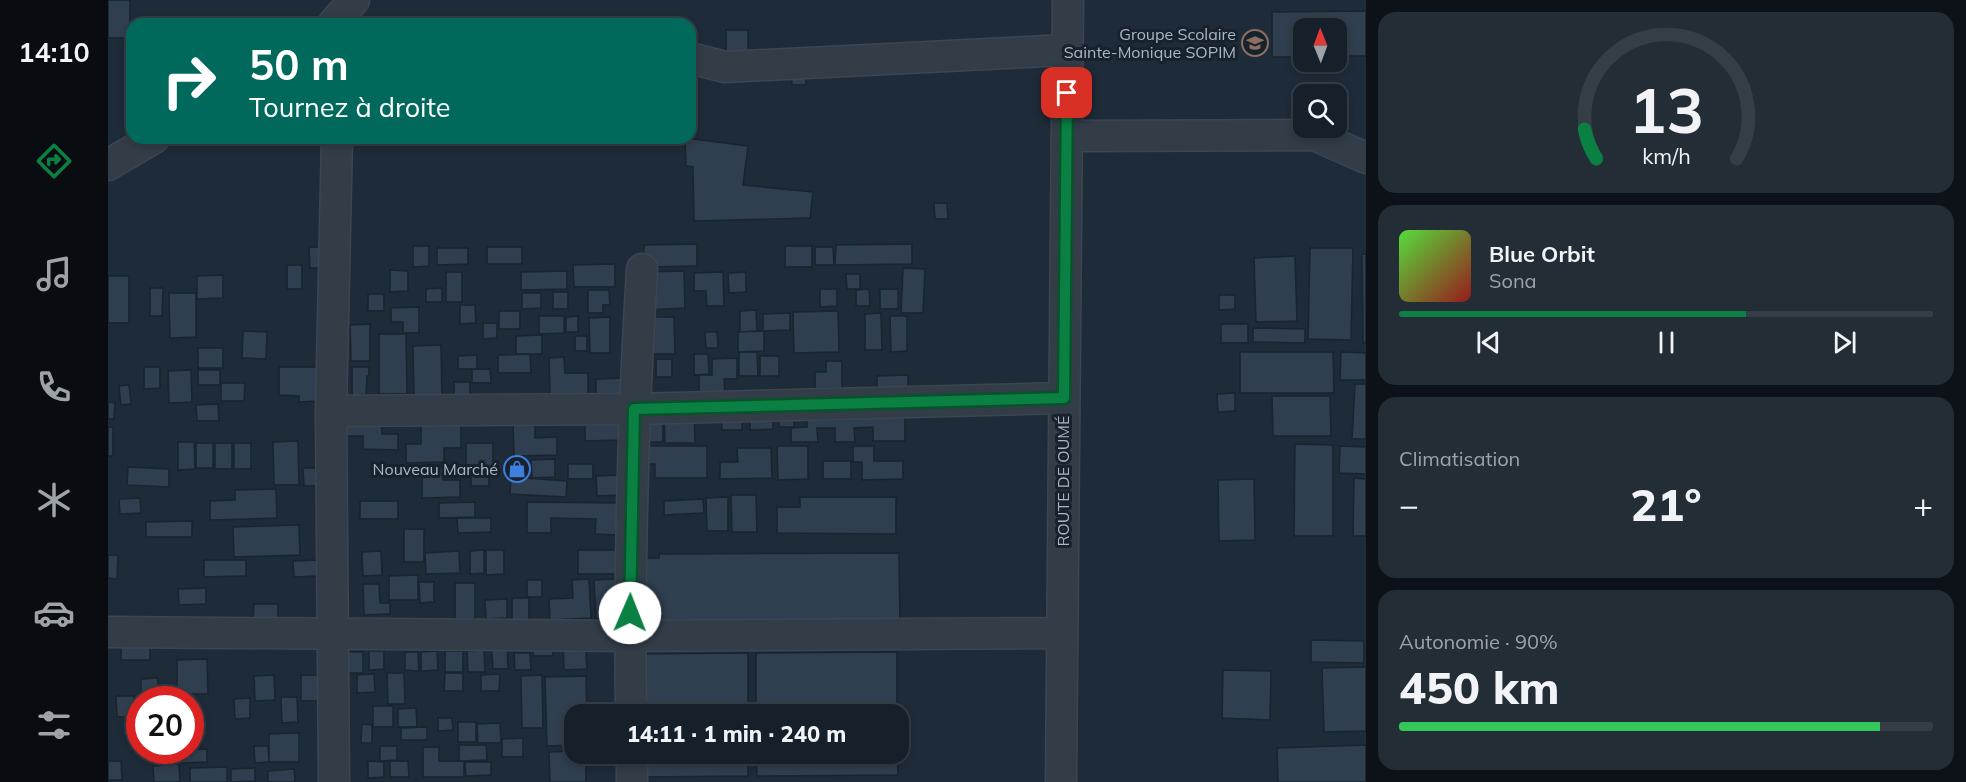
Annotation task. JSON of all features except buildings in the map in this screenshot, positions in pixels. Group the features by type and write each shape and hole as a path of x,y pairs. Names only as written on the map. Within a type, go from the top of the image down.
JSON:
{"street":[{"path":"338,18 354,0"},
{"name":"ROUTE DE OUMÉ","path":"1061,782 1068,0"},
{"path":"696,60 725,67 1067,50"},
{"path":"1067,136 1314,135 1366,158"},
{"path":"108,165 144,144"},
{"path":"334,782 331,411 337,144"},
{"path":"631,704 634,409 642,269"},
{"path":"331,411 634,409 1064,398"},
{"path":"108,632 630,636 1062,633"},
{"path":"632,764 632,782"}],"place":[{"name":"Groupe Scolaire Sainte-Monique SOPIM","path":"1255,43"},
{"name":"Nouveau Marché","path":"517,469"}],"route":[{"path":"630,613 634,409 1064,398 1067,93"}]}
